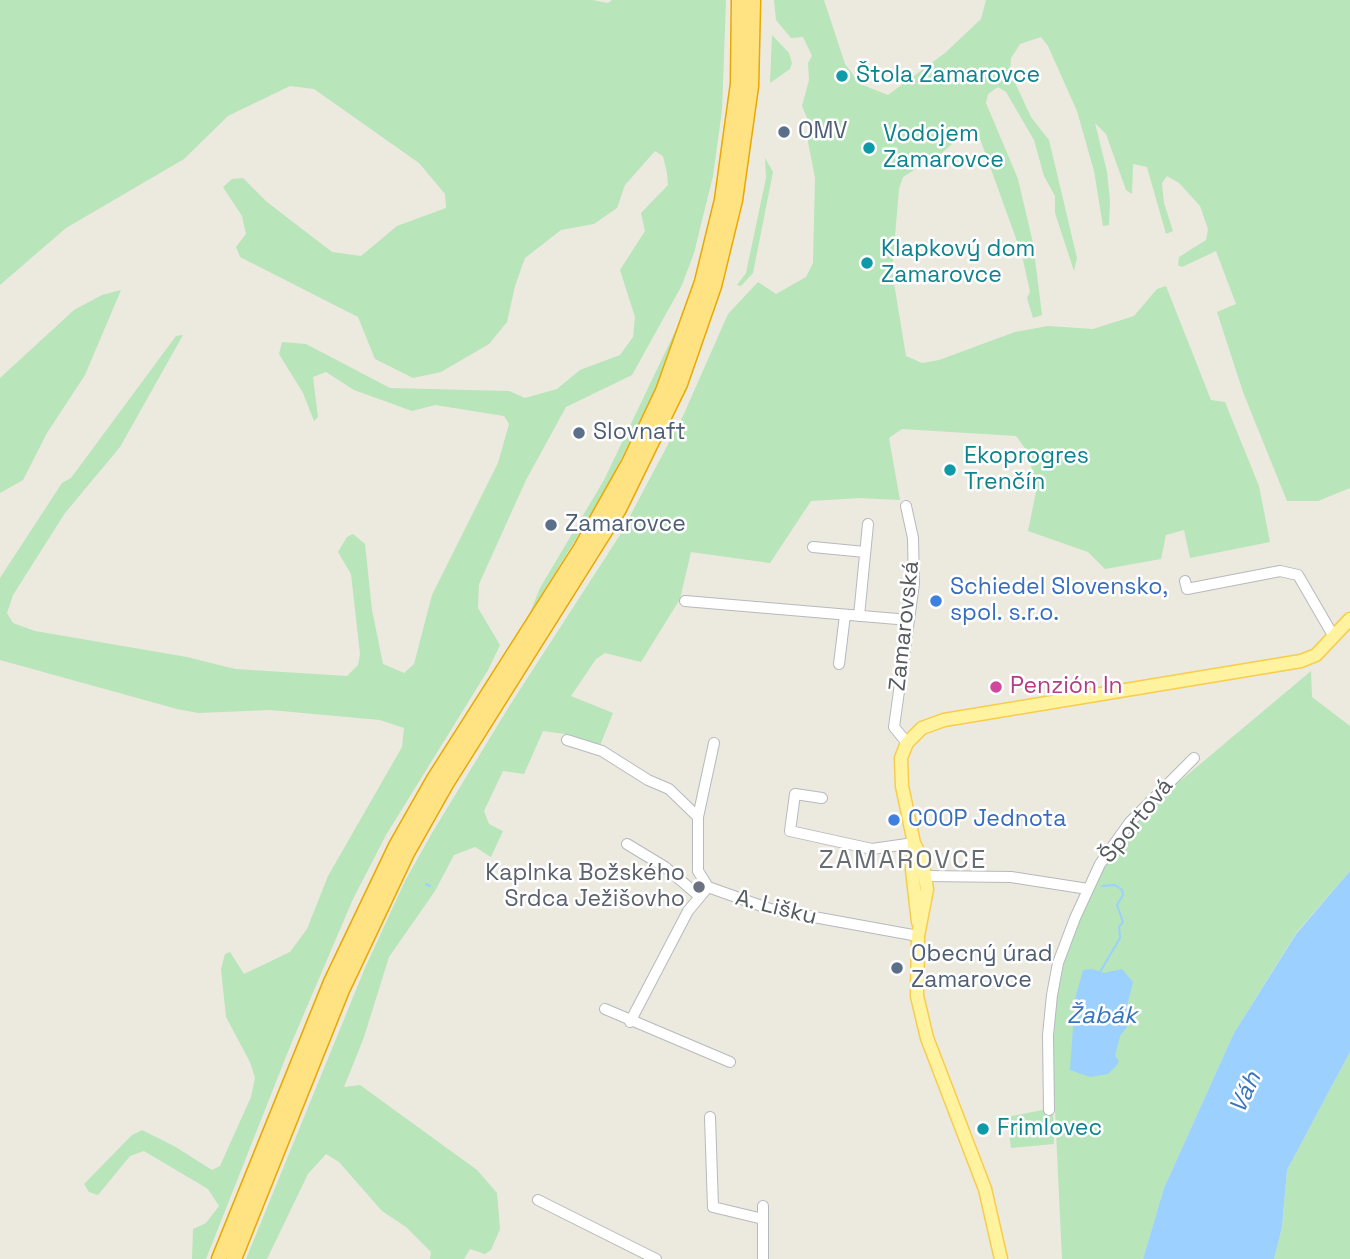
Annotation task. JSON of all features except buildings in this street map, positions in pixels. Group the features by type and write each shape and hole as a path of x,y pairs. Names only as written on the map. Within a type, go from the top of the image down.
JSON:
{"highway":[{"path":"219,1259 331,982 396,845 594,527 629,463 668,380 702,282 722,200 738,84 739,0"},
{"path":"234,1259 342,990 407,853 446,784 606,531 641,469 680,384 714,286 735,200 751,86 753,0"}],"main road":[{"path":"907,743 922,728 944,720 1282,667 1316,656 1350,619"},
{"name":"Zamarovská","path":"907,743 901,758 901,775 914,843 926,876 926,900 919,933"},
{"name":"Zamarovská","path":"914,843 912,870 919,933 916,996 920,1017 973,1151 1002,1259"}],"street":[{"name":"Zamarovská","path":"906,506 914,562 894,727 907,743"},
{"path":"859,616 867,524"},
{"path":"813,547 864,552"},
{"path":"1185,581 1186,589 1280,571 1298,575 1334,637"},
{"path":"685,601 909,620"},
{"path":"839,664 845,615"},
{"path":"567,740 602,751 669,789 698,817"},
{"name":"A. Lišku","path":"714,743 698,817 698,871 708,887 770,909 919,933"},
{"name":"Športová","path":"1049,1110 1048,1035 1055,977 1088,889 1100,864 1130,822 1194,758"},
{"path":"822,798 795,794 790,831 872,849 914,843"},
{"path":"627,844 665,867 699,896"},
{"name":"Športová","path":"926,876 1011,877 1088,889"},
{"path":"630,1022 688,911 708,887"},
{"path":"605,1009 630,1022 730,1062"},
{"path":"710,1117 713,1207 763,1219"},
{"path":"538,1200 656,1259"},
{"path":"763,1206 764,1259"}],"green space":[{"path":"0,0 592,0 608,3 612,0 726,0 722,110 713,176 694,253 682,285 632,375 566,407 526,480 479,584 478,608 500,645 488,670 386,835 353,899 291,1044 206,1259 192,1259 193,1229 206,1223 219,1206 208,1189 144,1151 130,1156 98,1195 89,1192 84,1184 132,1135 142,1130 212,1170 220,1166 251,1097 255,1078 250,1062 226,1017 221,969 225,954 230,952 244,974 290,952 307,929 328,876 402,747 404,728 380,720 270,710 198,713 0,660 0,578 62,483 71,478 176,336 183,335 120,447 65,513 13,595 7,613 13,623 35,631 187,657 235,669 347,676 358,665 360,654 351,574 338,552 347,537 353,534 365,544 372,610 383,664 404,673 414,664 432,595 498,463 509,424 504,416 435,405 412,411 354,390 326,372 313,377 318,417 314,421 303,393 279,354 282,342 306,344 390,388 509,391 525,398 557,389 580,370 620,355 633,337 635,317 620,270 645,231 641,213 668,185 667,173 663,156 655,151 625,185 617,208 594,224 561,230 525,258 507,322 489,344 441,372 413,378 375,359 358,317 240,257 236,247 246,234 242,216 223,187 232,179 243,178 267,202 332,252 361,256 397,226 446,208 445,194 419,163 314,89 290,86 228,116 184,159 66,228 0,285"},
{"path":"774,0 824,0 845,64 860,84 888,95 945,53 981,19 986,0 1350,0 1350,488 1318,501 1287,501 1243,392 1217,312 1236,304 1216,251 1182,267 1178,265 1179,257 1206,240 1208,229 1200,206 1179,183 1167,176 1162,183 1164,203 1173,231 1166,234 1147,167 1133,164 1132,194 1126,190 1106,134 1095,123 1107,172 1110,201 1109,225 1103,226 1094,171 1077,111 1048,46 1041,37 1020,44 1011,58 1010,72 1031,117 1049,140 1077,258 1074,271 1055,213 1055,196 1044,176 1034,140 1006,92 998,87 988,94 986,103 1018,179 1033,243 1042,315 1033,318 1027,298 1030,292 1022,255 979,136 967,131 943,152 903,177 899,189 892,271 906,356 922,363 939,360 1015,332 1048,326 1093,329 1134,316 1157,289 1166,286 1211,400 1225,402 1259,486 1270,542 1190,558 1184,530 1166,535 1161,559 1105,569 1088,552 1028,531 1037,487 1027,451 1016,436 902,429 889,438 900,500 859,498 811,501 770,563 691,552 680,599 641,662 605,653 596,659 571,696 613,713 599,748 565,734 543,731 524,774 503,771 484,811 489,824 503,831 491,857 475,847 454,855 435,891 389,957 364,1037 344,1087 360,1085 477,1170 497,1193 500,1229 491,1250 485,1254 470,1249 464,1259 430,1259 431,1252 406,1227 382,1211 339,1162 326,1154 308,1174 267,1259 246,1259 365,968 405,881 432,833 510,705 620,535 683,416 728,314 758,282 776,294 806,277 813,263 815,178 808,142 810,125 802,106 809,80 808,63 812,56 803,37 791,38 776,20"},
{"path":"772,35 789,53 792,63 790,69 770,83"},
{"path":"765,158 773,172 753,273 741,286 737,285 746,273 766,178"},
{"path":"121,290 85,375 47,433 23,480 0,493 0,378 74,310 102,295"},
{"path":"684,313 662,374 606,490 529,615 540,588 604,480"},
{"path":"1311,671 1312,697 1350,726 1350,871 1296,933 1234,1033 1164,1188 1143,1259 1062,1259 1053,1068 1055,1007 1066,953 1097,871 1136,818"},
{"path":"1350,1052 1350,1259 1274,1259 1282,1227 1287,1170"},
{"name":"Frimlovec","path":"1053,1108 1054,1144 1011,1148 1007,1117"}],"water":[{"name":"Váh","path":"1350,871 1350,1052 1287,1170 1282,1227 1274,1259 1143,1259 1164,1188 1234,1033 1296,934"},
{"name":"Žabák","path":"1092,969 1104,973 1122,969 1133,982 1127,1006 1130,1023 1120,1036 1115,1056 1119,1061 1108,1074 1090,1077 1070,1070 1075,999 1083,970"}],"waterway":[{"path":"426,884 430,886"},
{"path":"1100,972 1120,938 1119,927 1123,922 1117,905 1123,895 1122,890 1115,885 1102,886"}],"place":[{"name":"Štola Zamarovce","path":"842,76"},
{"name":"OMV","path":"784,132"},
{"name":"Vodojem Zamarovce","path":"869,148"},
{"name":"Klapkový dom Zamarovce","path":"867,263"},
{"name":"Slovnaft","path":"579,433"},
{"name":"Ekoprogres Trenčín","path":"950,470"},
{"name":"Zamarovce","path":"551,525"},
{"name":"Schiedel Slovensko, spol. s.r.o.","path":"936,601"},
{"name":"Penzión In","path":"996,687"},
{"name":"COOP Jednota","path":"894,820"},
{"name":"Kaplnka Božského Srdca Ježišovho","path":"699,887"},
{"name":"Obecný úrad Zamarovce","path":"897,968"},
{"name":"Frimlovec","path":"983,1129"}],"district":[{"name":"ZAMAROVCE","path":"903,861"}]}
